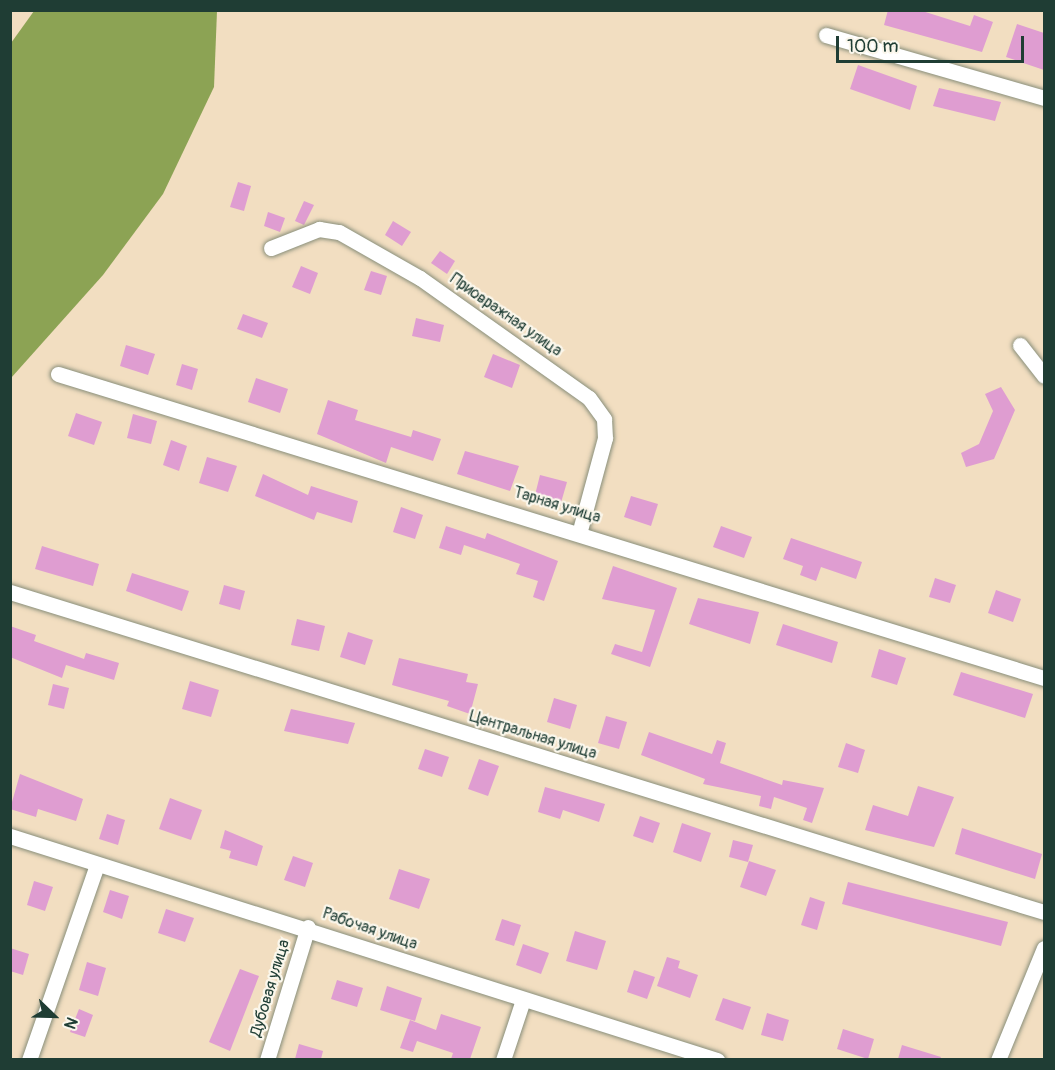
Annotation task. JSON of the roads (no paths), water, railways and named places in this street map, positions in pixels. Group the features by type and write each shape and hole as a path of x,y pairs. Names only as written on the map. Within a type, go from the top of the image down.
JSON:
{"street":[{"path":"826,35 1044,98"},
{"name":"Приовражная улица","path":"271,248 319,229 339,232 420,278 589,398 604,419 605,438 580,531"},
{"path":"1020,345 1044,376"},
{"name":"Тарная улица","path":"58,374 580,531 1044,678"},
{"name":"Центральная улица","path":"10,592 1044,912"},
{"name":"Рабочая улица","path":"10,836 96,866 308,927 523,1000 717,1059"},
{"path":"29,1059 96,866"},
{"name":"Дубовая улица","path":"267,1059 308,927"},
{"path":"998,1059 1044,948"},
{"path":"503,1059 523,1000"}]}
